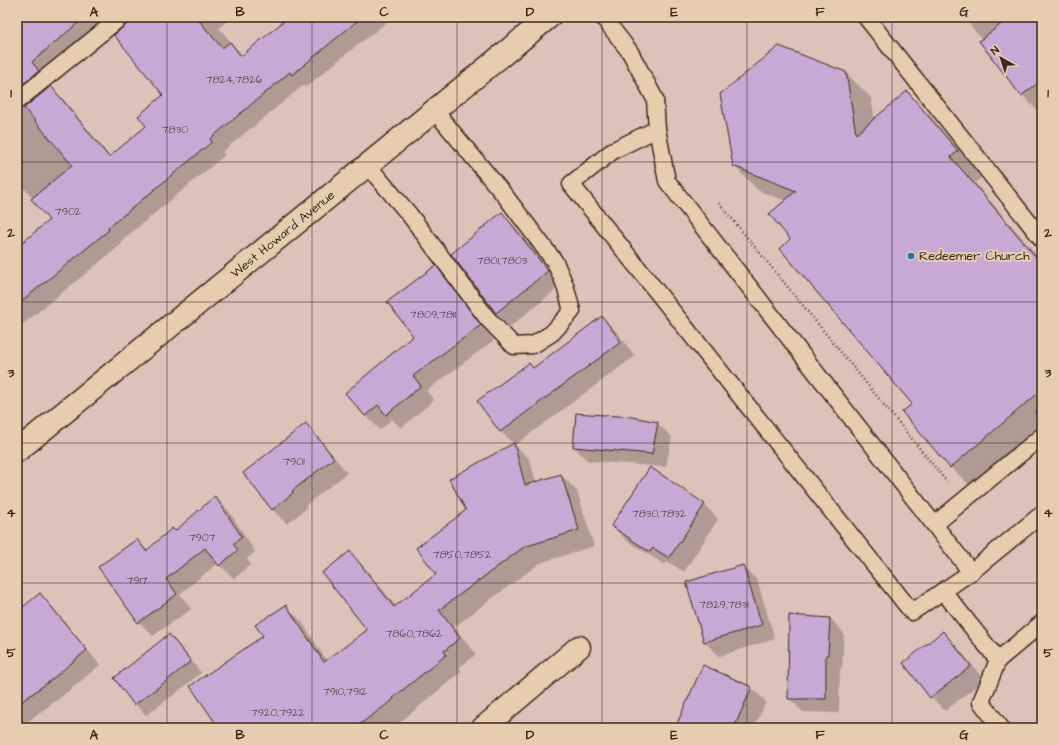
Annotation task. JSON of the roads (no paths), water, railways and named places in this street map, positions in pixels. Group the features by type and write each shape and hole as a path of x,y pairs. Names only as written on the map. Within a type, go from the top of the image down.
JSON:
{"street":[{"name":"West Howard Avenue","path":"17,451 549,17"},
{"path":"483,728 579,647"}],"lane":[{"path":"17,101 121,17"},
{"path":"603,17 630,52 655,99 657,129 667,181 971,572"},
{"path":"866,17 1042,239"},
{"path":"367,165 409,214 487,318 514,346 533,345 552,333 572,311 565,285 555,262 506,197 435,110"},
{"path":"657,129 614,150 572,184 912,612 971,572 1042,514"},
{"path":"935,524 1042,436"},
{"path":"943,591 998,660"},
{"path":"1001,728 981,702 998,660 1042,623"}],"place":[{"name":"Redeemer Church","path":"911,256"}]}
